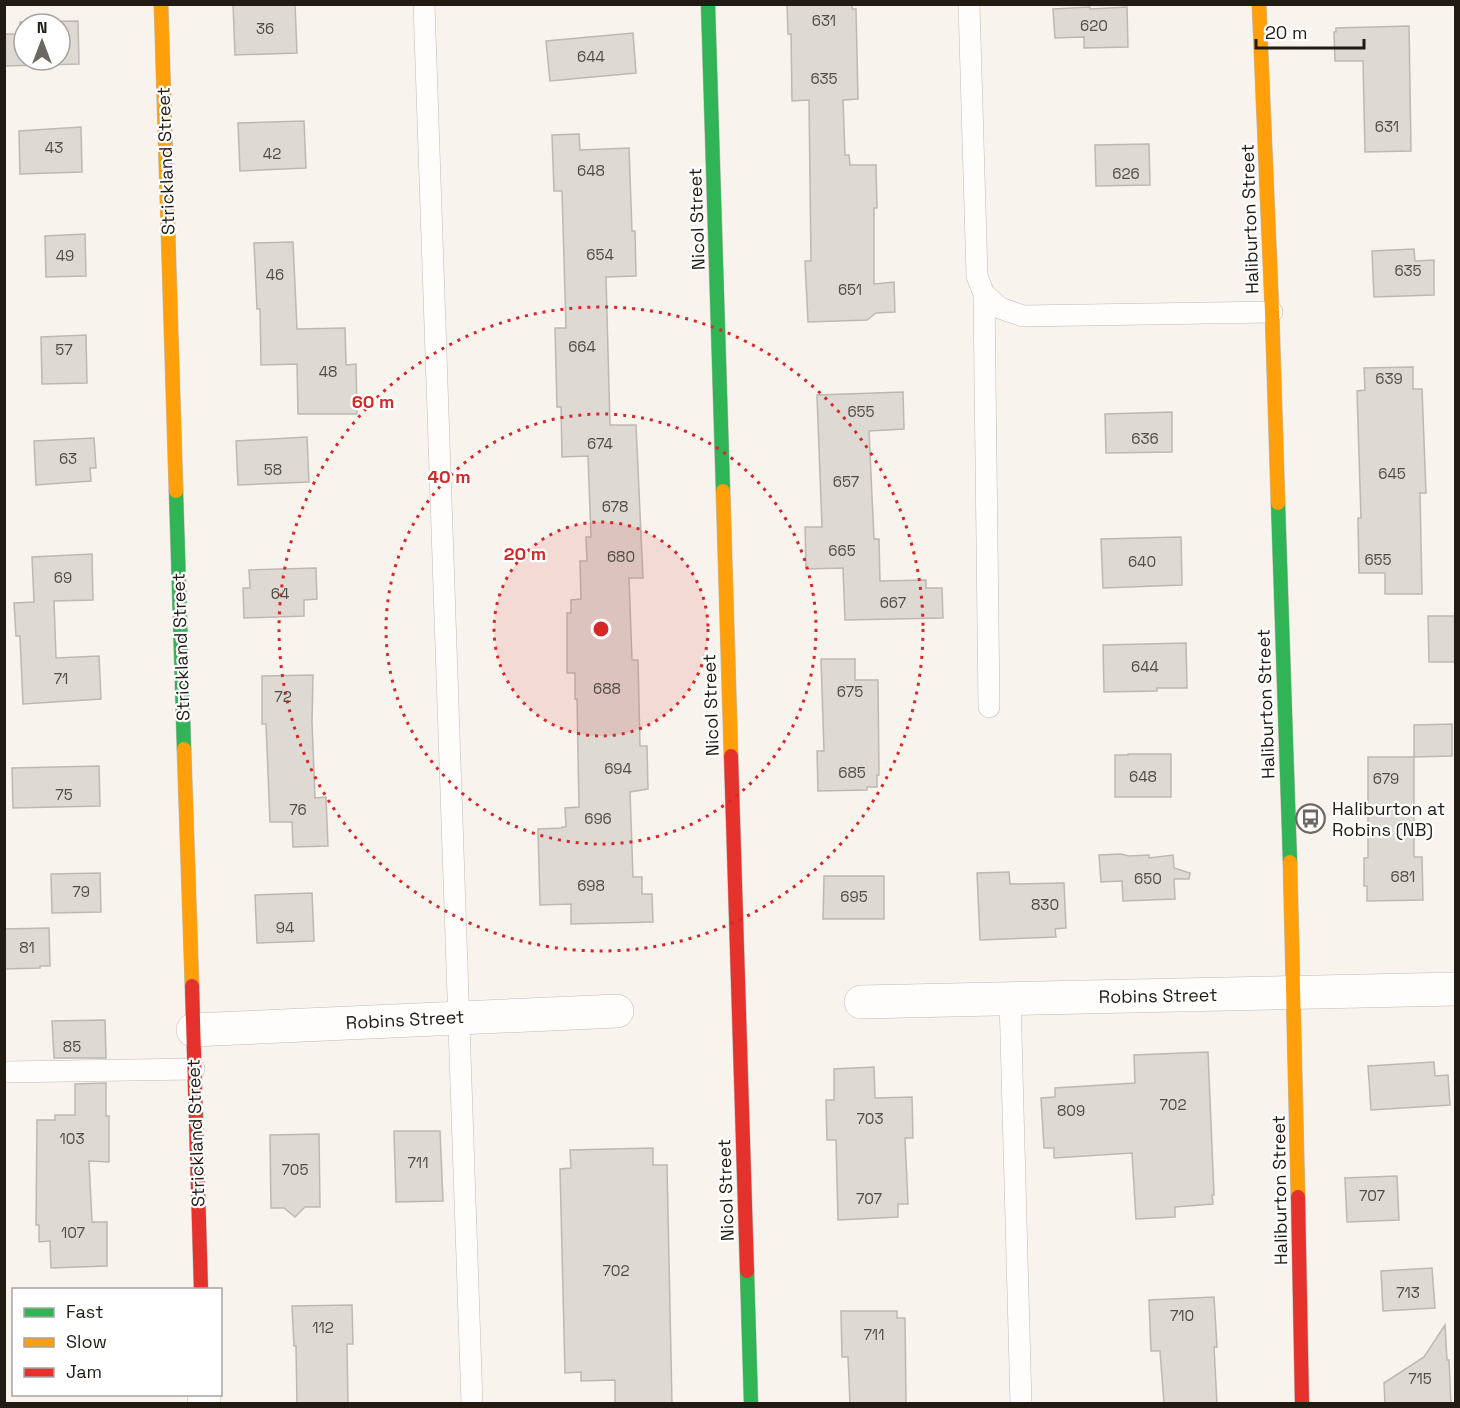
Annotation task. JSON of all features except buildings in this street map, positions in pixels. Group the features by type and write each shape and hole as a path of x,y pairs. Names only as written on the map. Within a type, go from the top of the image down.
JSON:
{"main road":[{"name":"Strickland Street","path":"161,4 201,1288"},
{"name":"Nicol Street","path":"708,4 751,1404"},
{"name":"Haliburton Street","path":"1258,4 1272,312 1294,993 1302,1404"}],"street":[{"name":"Robins Street","path":"861,1002 1455,989"},
{"name":"Robins Street","path":"193,1030 617,1011"}],"lane":[{"path":"424,4 472,1404"},
{"path":"969,4 977,276 984,294 989,706"},
{"path":"984,294 1000,308 1023,316 1272,312"},
{"path":"1010,999 1021,1404"},
{"path":"4,1072 194,1069"}],"traffic: fast":[{"path":"708,4 723,491"},
{"path":"176,491 184,749"},
{"path":"1278,503 1290,862"},
{"path":"747,1271 751,1404"}],"traffic: slow":[{"path":"161,4 176,491"},
{"path":"1259,4 1278,503"},
{"path":"723,491 731,756"},
{"path":"184,749 192,986"},
{"path":"1290,862 1298,1197"}],"traffic: jam":[{"path":"731,756 747,1271"},
{"path":"192,986 201,1288"},
{"path":"1298,1197 1302,1404"}],"place":[{"name":"Haliburton at Robins (NB)","path":"1311,819"}]}
